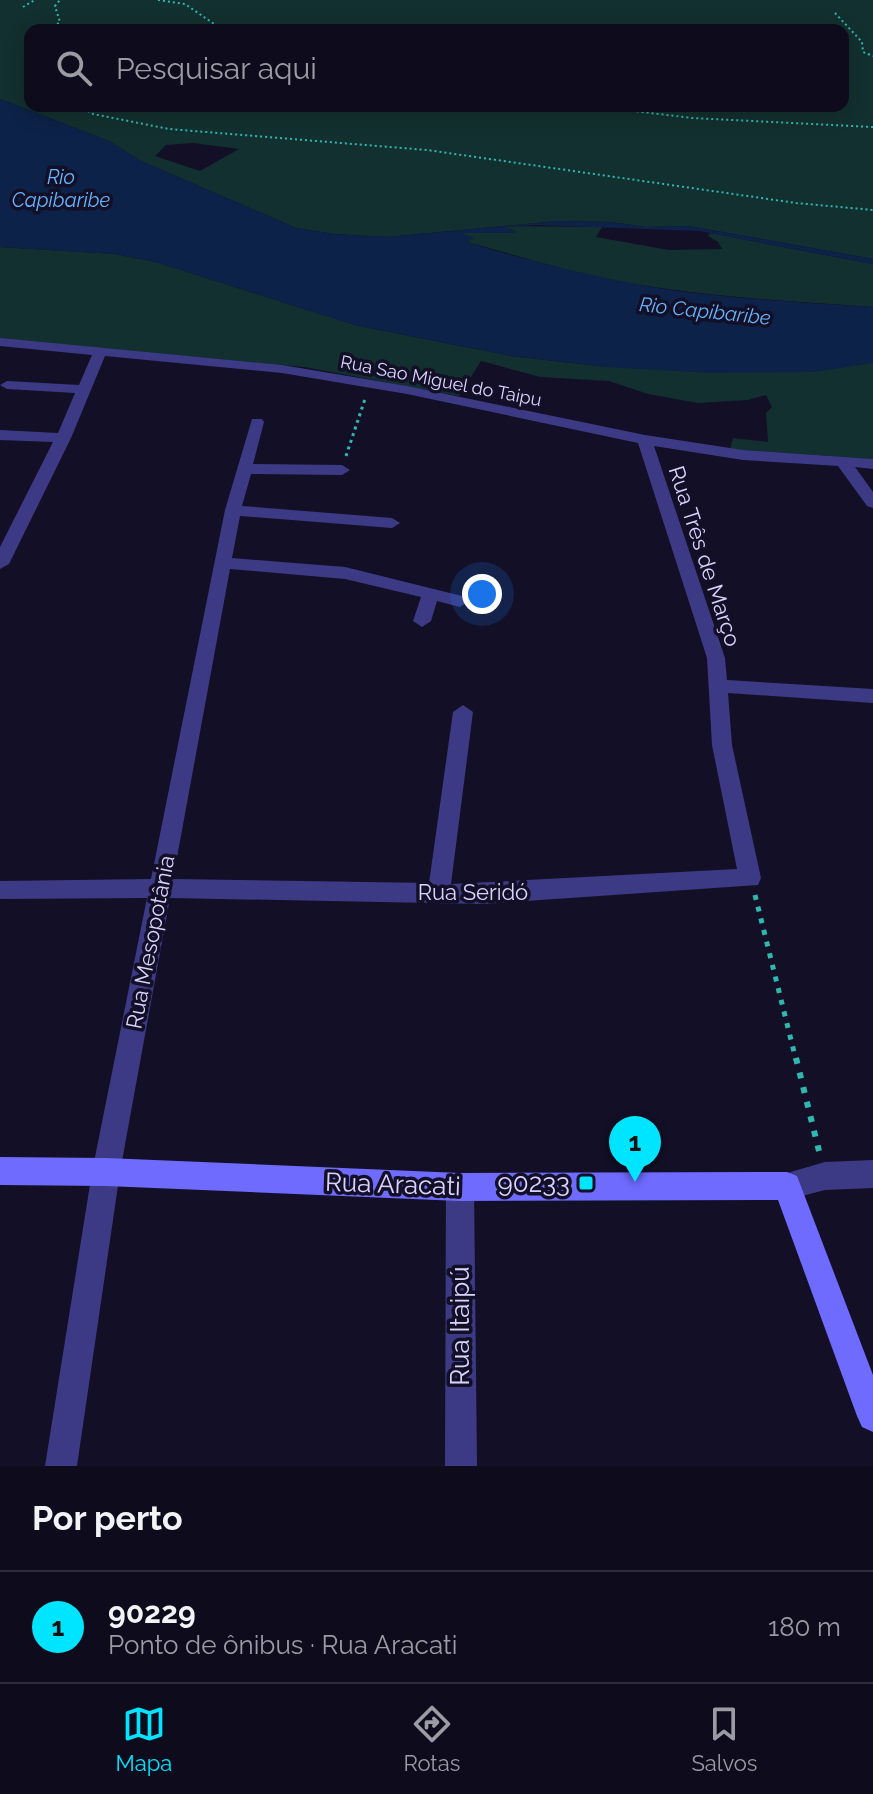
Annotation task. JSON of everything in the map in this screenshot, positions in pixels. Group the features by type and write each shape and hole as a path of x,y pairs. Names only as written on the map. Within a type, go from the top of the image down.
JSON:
{"street":[{"name":"Rua Sao Miguel do Taipu","path":"0,342 282,369 645,440 743,455 873,464"},
{"path":"0,564 63,438 100,352"},
{"path":"7,385 82,389"},
{"name":"Rua Mesopotânia","path":"61,1466 106,1172 233,510 257,422"},
{"path":"0,435 63,438"},
{"name":"Rua Três de Março","path":"645,440 716,658 719,686"},
{"path":"844,463 873,503"},
{"path":"243,469 342,470"},
{"path":"233,510 392,523"},
{"path":"225,563 345,573 460,601"},
{"path":"422,621 431,593"},
{"path":"750,878 724,758 719,686 873,696"},
{"path":"439,893 463,712"},
{"name":"Rua Seridó","path":"0,890 160,888 533,893 750,878"},
{"name":"Rua Aracati","path":"0,1171 106,1172 460,1187 787,1186"},
{"path":"873,1174 825,1176 787,1186 873,1416"},
{"name":"Rua Itaipú","path":"460,1187 461,1466"}],"path":[{"path":"23,7 35,0"},
{"path":"57,24 60,22 55,6 60,0"},
{"path":"158,0 185,4 214,24"},
{"path":"835,13 845,24"},
{"path":"849,28 862,42 863,52 873,56"},
{"path":"90,112 169,129 427,150 766,199 873,210"},
{"path":"642,112 692,118 873,127"},
{"path":"342,470 370,384"},
{"path":"750,878 767,932 825,1176"}],"green space":[{"path":"0,0 873,0 873,259 689,226 646,227 611,222 559,221 387,237 296,228 141,161 109,141 34,112 849,112 849,24 24,24 24,108 0,99","holes":["193,143 239,149 200,171 155,156 166,145"]},
{"path":"503,227 602,227 596,237 669,250 722,249 718,242 708,236 710,233 873,264 873,307 643,286 555,267 463,241 460,233 512,233 513,230"},
{"path":"0,247 115,254 156,262 355,325 511,356 607,367 873,363 873,459 730,449 733,438 768,442 766,413 772,407 766,395 748,400 698,403 648,394 609,381 540,377 481,361 459,396 304,367 0,339"}],"water":[{"name":"Rio Capibaribe","path":"0,99 24,108 24,112 34,112 109,141 141,161 296,228 387,237 559,221 611,222 646,227 689,226 873,259 873,264 699,231 535,225 504,227 517,232 512,233 461,233 474,238 467,242 565,269 639,285 768,300 873,307 873,363 814,372 710,373 607,367 511,356 355,325 156,262 115,254 0,247"}],"place":[{"name":"90229","path":"635,1182"},
{"name":"90233","path":"586,1183"}]}
